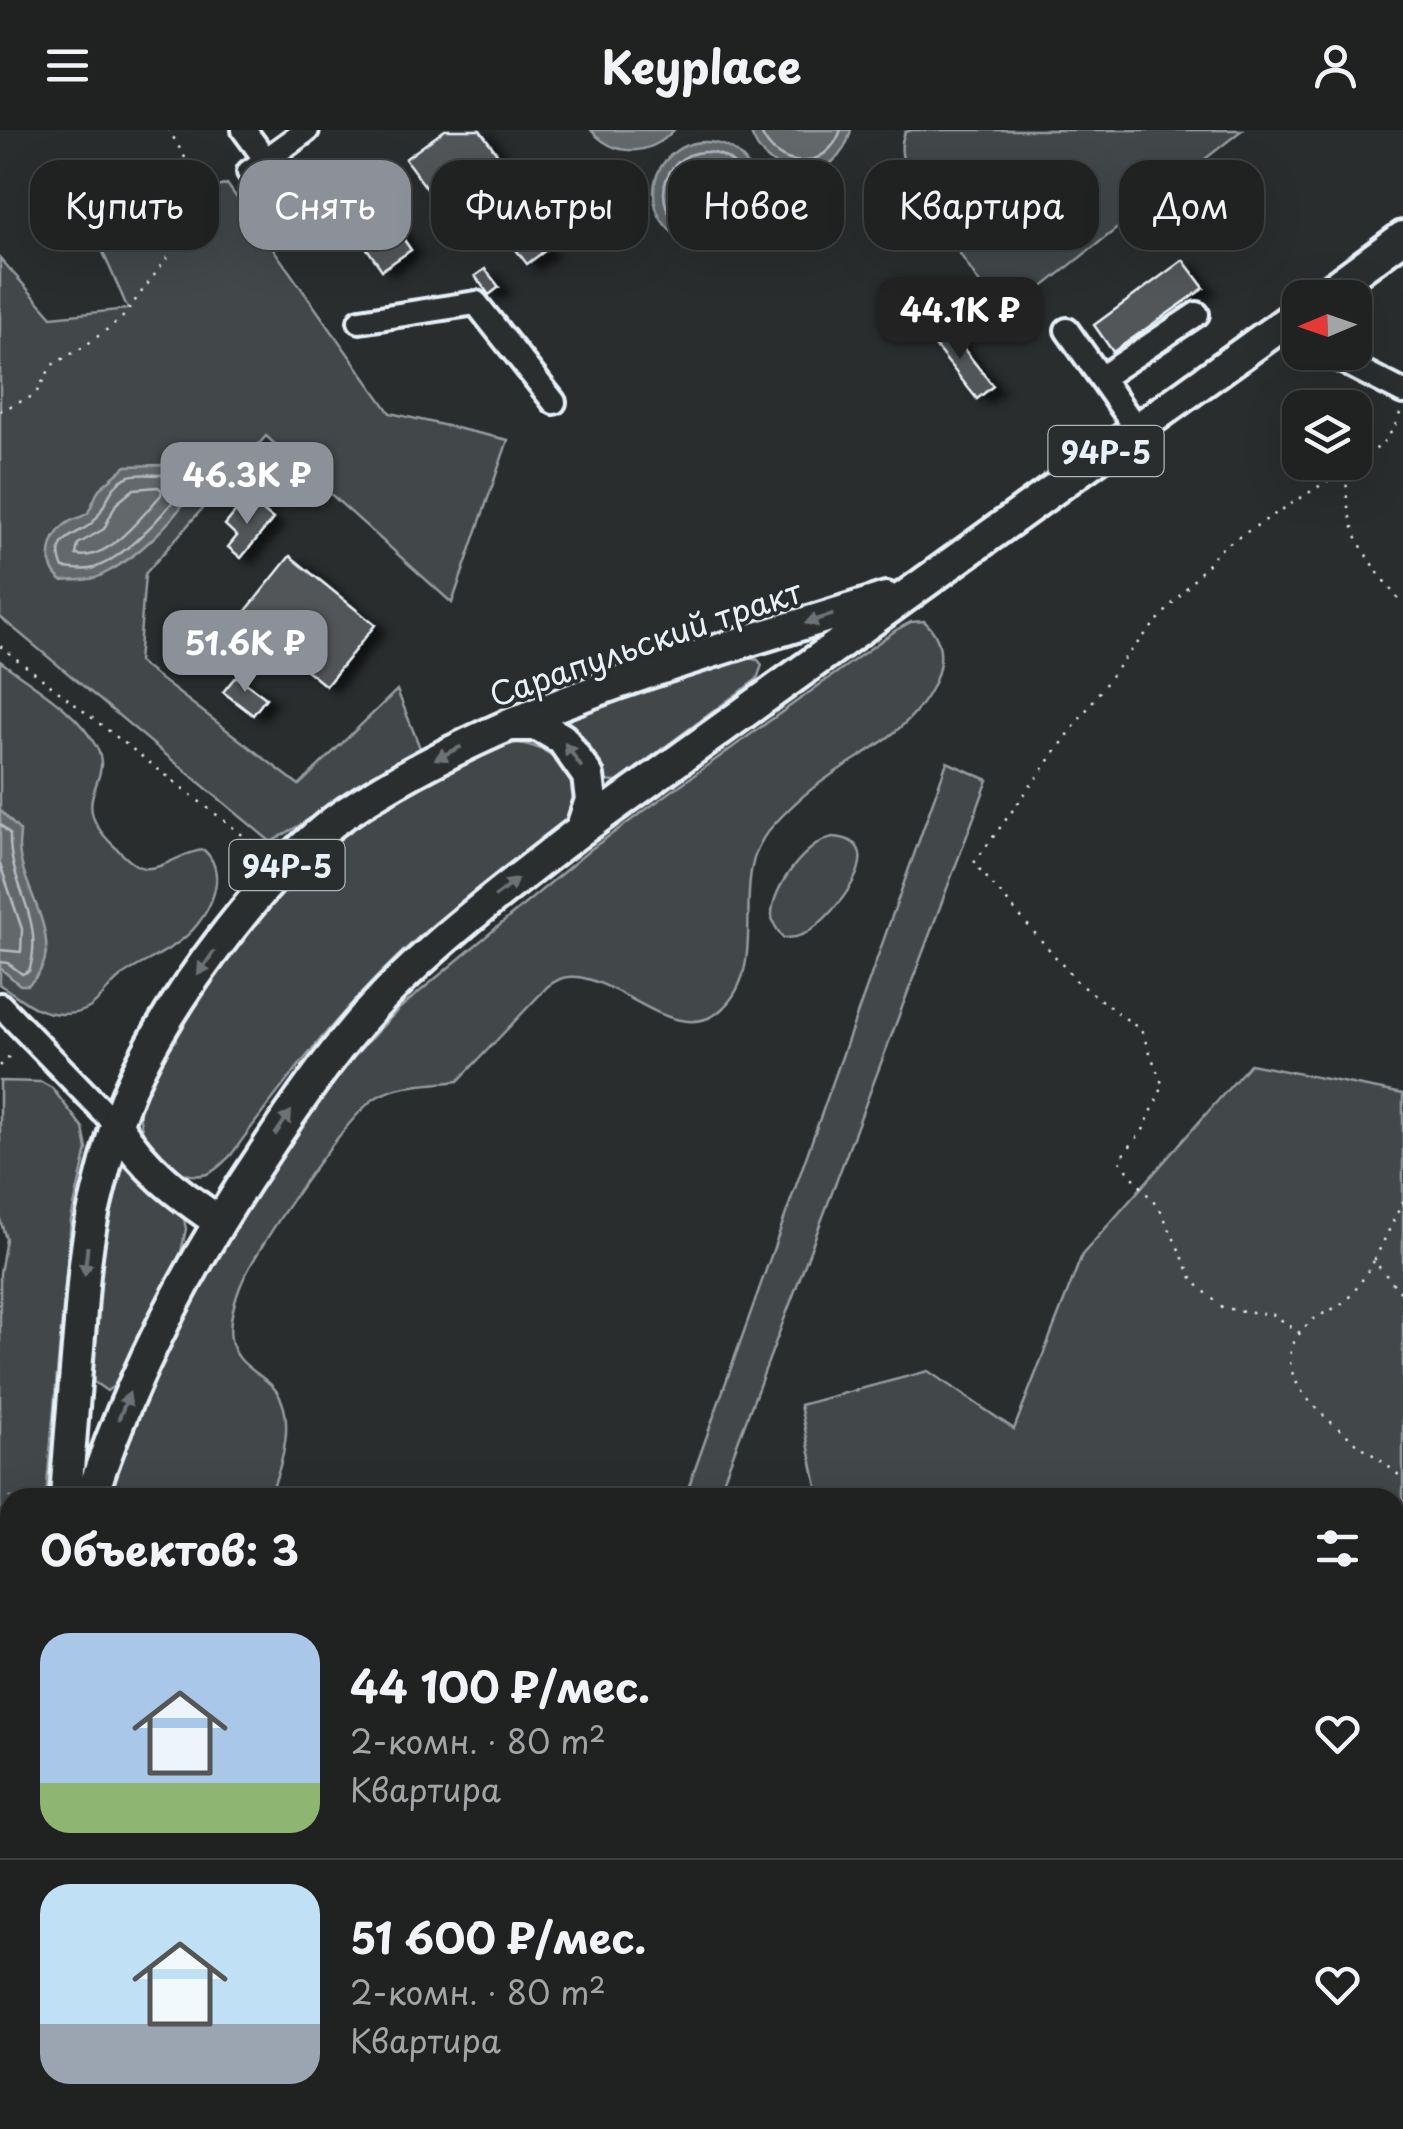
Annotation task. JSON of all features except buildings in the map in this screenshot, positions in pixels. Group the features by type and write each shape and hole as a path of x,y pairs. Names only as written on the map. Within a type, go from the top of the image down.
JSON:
{"main road":[{"path":"1345,280 1403,238"},
{"name":"Сарапульский тракт","path":"95,1488 132,1387 165,1315 218,1221 302,1096 359,1023 453,933 581,830 1137,428 1282,334"},
{"name":"Сарапульский тракт","path":"67,1488 86,1248 118,1127 136,1076 176,1006 221,940 284,868 344,814 416,770 504,725 658,668 912,590"},
{"path":"504,725 538,725 562,738 588,776 590,800 581,830"},
{"path":"118,1127 136,1156 155,1175 218,1221"}],"street":[{"path":"244,130 258,166 307,130"},
{"path":"360,320 476,302 554,402"},
{"path":"1101,378 1197,314"},
{"path":"1066,330 1137,428"},
{"path":"1360,370 1402,392"},
{"path":"0,1005 118,1127"}],"path":[{"path":"0,411 35,395 52,365 86,346 122,318 198,217 198,180 170,130"},
{"path":"1372,454 1395,429 1402,392"},
{"path":"1300,1333 1274,1315 1223,1308 1194,1282 1161,1210 1119,1160 1143,1130 1164,1086 1141,1030 1078,984 974,862 1126,656 1223,547 1329,480"},
{"path":"1346,480 1344,497 1356,540 1403,605"},
{"path":"0,646 284,868"},
{"path":"1403,1202 1354,1293 1309,1322 1290,1345 1288,1366 1301,1389 1347,1436 1383,1459 1403,1479"},
{"path":"1374,1261 1403,1295"}],"shaded area":[{"path":"1242,130 1204,160 1119,160 1119,227 1099,243 1099,160 903,160 905,132"},
{"path":"227,184 239,201 239,250 274,250 390,413 508,440 452,603 266,436 145,574 138,662 299,785 397,690 422,753 271,842 0,617 0,258 52,317 128,309 102,250 219,250 219,187"},
{"path":"957,250 1090,250 1026,300 1010,305 996,299 980,284"},
{"path":"924,621 935,634 940,649 936,679 908,720 804,795 770,829 757,849 751,871 745,967 737,989 723,1008 705,1019 687,1021 667,1016 587,979 560,979 548,986 458,1081 406,1087 377,1097 324,1155 281,1217 238,1293 231,1320 236,1354 269,1383 284,1408 286,1438 272,1488 111,1488 132,1425 193,1292 226,1233 319,1098 359,1051 400,1008 591,849 911,622"},
{"path":"743,657 758,660 762,665 757,679 617,782 600,781 562,724 563,717 647,685"},
{"path":"0,661 66,710 97,748 101,760 91,803 93,816 114,846 145,868 204,850 216,873 212,899 189,934 119,978 83,1011 44,1011 0,985"},
{"path":"517,743 545,751 565,768 574,791 567,819 440,919 369,985 320,1039 220,1166 207,1174 194,1175 182,1173 159,1157 140,1121 145,1091 200,1000 258,921 325,851 403,793 489,751"},
{"path":"947,762 988,780 720,1488 688,1488"},
{"path":"833,837 851,842 859,852 853,881 843,898 817,925 806,933 783,938 772,919 777,893 802,857"},
{"path":"1250,1064 1403,1094 1403,1488 817,1488 800,1405 928,1371 1014,1429 1082,1255"},
{"path":"0,1081 41,1082 52,1088 83,1128 87,1149 71,1220 47,1488 0,1488 0,1273 6,1239 0,1219"},
{"path":"129,1163 183,1214 186,1229 181,1252 118,1383 107,1391 94,1382 90,1360 92,1308 117,1176 123,1164"}],"water":[{"path":"591,130 674,130 654,145 632,150 611,145"},
{"path":"750,130 851,130 844,149 834,160 770,160 758,148"},
{"path":"695,143 715,143 744,160 668,160 668,228 662,222 655,203 655,183 662,164 676,150"},
{"path":"162,465 188,474 192,492 173,517 114,569 92,579 62,581 50,561 52,544 60,530 88,513 99,489 126,466"},
{"path":"0,810 20,831 22,864 45,937 46,954 41,970 28,985 20,985 0,968"}]}
